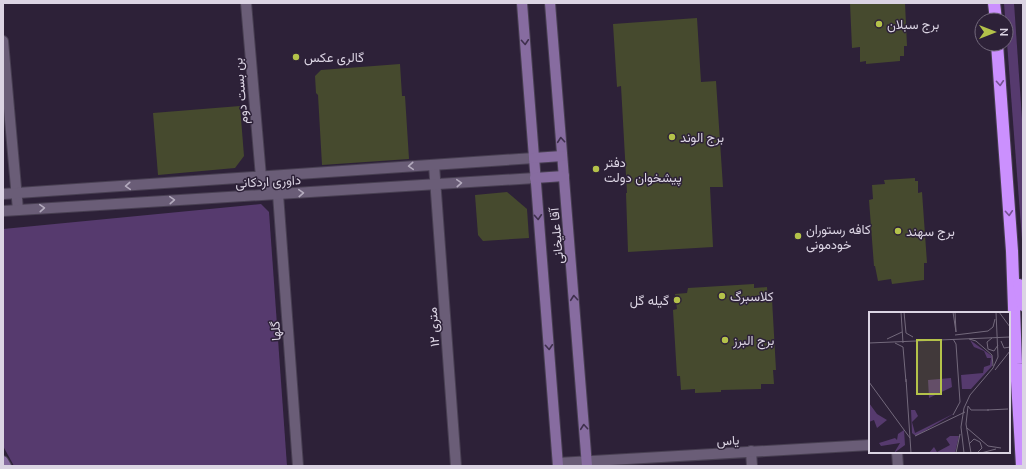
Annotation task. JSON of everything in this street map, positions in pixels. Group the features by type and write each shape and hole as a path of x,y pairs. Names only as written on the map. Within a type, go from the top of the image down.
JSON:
{"highway":[{"path":"998,52 1012,251 1016,364 1022,466"},
{"path":"1012,251 1023,305"}],"street":[{"name":"بن بست دوم","path":"246,3 261,176"},
{"name":"آقا علیخانی","path":"522,3 558,464"},
{"name":"آقا علیخانی","path":"550,3 587,463"},
{"path":"3,41 18,210"},
{"path":"534,158 562,156"},
{"name":"داوری اردکانی","path":"3,194 534,158"},
{"name":"۱۲ متری","path":"434,165 456,466"},
{"path":"261,176 278,194"},
{"path":"536,178 564,176"},
{"name":"داوری اردکانی","path":"3,211 536,178"},
{"name":"گلها","path":"278,194 298,466"},
{"name":"یاس","path":"558,464 751,451 869,445"},
{"path":"751,451 752,466"},
{"path":"897,453 898,466"},
{"path":"3,462 6,466"}],"shaded area":[{"path":"1004,3 1014,3 1023,133 1023,253 1008,52 1014,52 1014,12 1005,12"},
{"path":"261,204 269,212 287,466 14,466 3,446 3,229"}],"building":[{"name":"برج سبلان","path":"850,3 905,3 907,46 904,46 904,56 900,56 900,61 866,64 866,61 860,62 860,47 852,48"},
{"path":"697,18 701,82 716,81 723,187 710,187 713,247 628,252 627,193 621,86 617,87 613,24"},
{"path":"400,64 402,96 405,96 409,159 322,165 318,95 316,93 315,76 321,70"},
{"path":"240,106 244,156 235,168 158,175 153,113"},
{"name":"برج سهند","path":"915,178 915,181 918,181 918,193 922,192 927,263 924,263 924,280 892,284 891,279 878,281 874,266 869,200 873,199 872,185 885,184 884,180"},
{"path":"507,192 527,209 529,238 483,241 478,235 475,195"},
{"name":"برج البرز","path":"754,284 754,288 767,287 768,300 772,299 776,370 773,370 774,384 761,384 761,389 721,390 721,392 695,393 695,389 681,390 680,376 677,376 673,310 677,309 675,294 687,293 688,288"}],"place":[{"name":"برج سبلان","path":"879,24"},
{"name":"گالری عکس","path":"296,57"},
{"name":"برج الوند","path":"672,137"},
{"name":"دفتر پیشخوان دولت","path":"596,169"},
{"name":"برج سهند","path":"898,231"},
{"name":"کافه رستوران خودمونی","path":"798,236"},
{"name":"کلاسبرگ","path":"722,296"},
{"name":"گیله گل","path":"677,300"},
{"name":"برج البرز","path":"725,340"}]}
